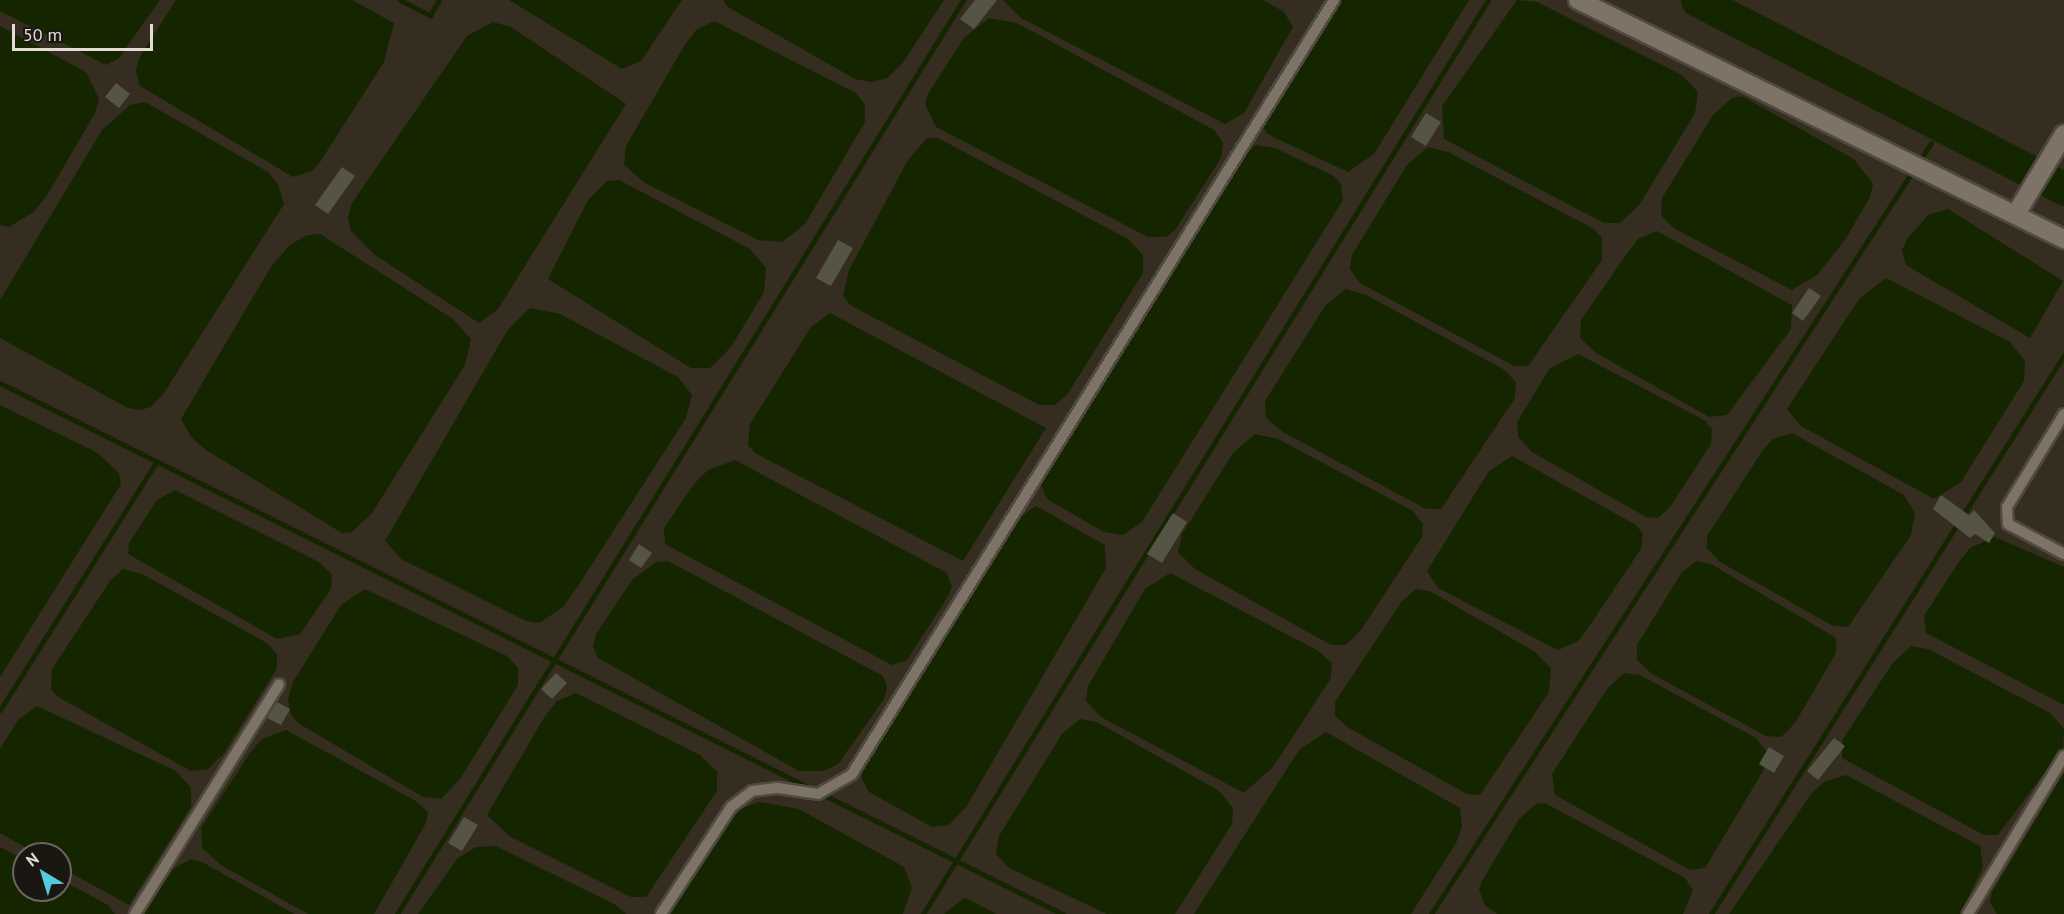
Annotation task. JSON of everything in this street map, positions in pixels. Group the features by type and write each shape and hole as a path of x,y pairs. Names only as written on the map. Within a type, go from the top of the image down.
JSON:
{"street":[{"path":"1578,0 2019,209 2064,238"},
{"path":"2019,209 2064,134"}],"lane":[{"path":"661,914 731,807 752,791 818,794 852,774 1334,0"},
{"path":"2064,414 2007,507 2008,524 2064,554"},
{"path":"135,914 279,684"},
{"path":"1968,914 2064,756"}],"shaded area":[{"path":"0,0 160,0 119,58 106,65 0,11"},
{"path":"176,0 352,0 394,23 384,62 320,162 312,171 293,177 140,86 136,71 139,58"},
{"path":"509,0 682,0 641,61 622,69"},
{"path":"723,0 944,0 902,64 887,78 871,82 855,79 728,7"},
{"path":"1003,0 1263,0 1284,12 1293,27 1244,113 1225,124 1021,18"},
{"path":"1336,0 1469,0 1374,154 1348,172 1267,134 1263,126"},
{"path":"1517,0 1537,2 1682,75 1698,92 1695,113 1640,204 1620,223 1604,223 1444,139 1442,106"},
{"path":"989,18 1017,23 1214,130 1223,143 1221,158 1175,230 1166,237 1148,237 936,127 925,104 929,92 964,38"},
{"path":"714,21 856,93 865,105 865,122 805,224 782,242 758,240 645,183 624,165 626,146 684,46 696,30"},
{"path":"493,22 511,27 626,104 498,309 479,323 375,255 351,231 348,218 352,203 467,36"},
{"path":"0,26 86,72 99,99 95,113 49,192 34,212 9,227 0,225"},
{"path":"1742,96 1854,159 1873,184 1870,197 1845,240 1817,275 1792,290 1675,229 1661,215 1662,198 1713,115 1732,98"},
{"path":"145,102 268,172 278,184 284,204 164,393 151,407 140,410 128,408 0,338 0,300 102,130 130,105"},
{"path":"927,138 938,138 1128,239 1143,255 1143,273 1067,395 1055,405 1039,405 850,305 843,296 849,270 908,160"},
{"path":"1256,145 1275,148 1334,176 1341,184 1343,200 1142,522 1123,535 1104,532 1047,499 1038,478 1241,158"},
{"path":"1428,147 1448,152 1594,229 1602,238 1602,260 1528,366 1514,366 1360,283 1350,269 1352,255 1407,165"},
{"path":"619,180 750,249 766,268 764,292 731,347 710,368 691,368 548,279 588,200 607,181"},
{"path":"1948,209 2063,281 2030,338 1906,265 1902,250 1907,239 1928,215"},
{"path":"1657,231 1792,305 1791,329 1727,415 1709,417 1596,353 1580,338 1581,320 1626,255 1638,239"},
{"path":"320,234 453,319 471,339 465,365 372,513 352,532 342,533 206,450 192,438 181,419 272,265 290,245 307,235"},
{"path":"1886,278 2010,342 2025,361 2024,381 1961,482 1934,499 1801,426 1787,409 1859,299"},
{"path":"1346,289 1366,295 1503,369 1516,382 1515,398 1441,509 1426,509 1283,432 1266,418 1265,401 1325,306"},
{"path":"530,308 560,314 678,377 692,395 686,418 578,586 562,608 539,623 526,621 401,559 385,541 507,331"},
{"path":"830,313 1046,428 963,561 755,453 748,445 750,424 811,327"},
{"path":"1578,354 1704,420 1712,429 1711,444 1670,507 1658,518 1646,517 1532,452 1518,437 1517,422 1550,368"},
{"path":"0,405 98,453 119,473 121,484 0,677"},
{"path":"1792,433 1904,495 1915,513 1911,535 1848,627 1833,626 1720,562 1707,548 1707,536 1763,450 1773,439"},
{"path":"1255,434 1278,439 1413,511 1423,524 1422,537 1361,630 1346,645 1331,645 1195,569 1178,552 1182,534 1233,453"},
{"path":"1512,456 1636,525 1643,534 1641,549 1588,628 1578,641 1558,650 1438,588 1427,571 1489,471"},
{"path":"735,460 947,573 952,587 947,598 907,660 892,665 665,544 664,528 694,484 708,470"},
{"path":"175,490 319,562 332,575 331,589 300,634 277,639 128,554 129,543 157,500"},
{"path":"1036,506 1105,545 1106,568 966,807 949,825 932,827 869,792 861,777 864,765 1013,522"},
{"path":"1995,537 2064,567 2064,705 1926,633 1924,616 1958,563 1970,548"},
{"path":"668,561 883,676 887,687 884,699 838,764 823,771 799,771 598,658 593,646 596,634 632,580 656,562"},
{"path":"1697,561 1711,564 1836,638 1836,653 1795,723 1781,737 1766,736 1652,674 1637,660 1637,645 1682,572"},
{"path":"123,569 142,574 267,643 277,654 277,668 224,753 208,769 191,771 58,697 51,689 52,669 110,581"},
{"path":"1170,573 1317,650 1332,663 1331,678 1273,767 1244,793 1101,717 1086,701 1088,686 1145,589"},
{"path":"365,589 507,656 518,668 518,685 460,779 441,799 423,797 298,723 291,714 288,700 293,682 341,605"},
{"path":"1416,589 1430,591 1535,652 1551,668 1549,692 1480,795 1467,794 1349,728 1335,716 1335,702 1402,601"},
{"path":"1911,646 1928,649 2050,713 2064,729 2063,748 1998,835 1984,835 1842,758 1843,739 1892,664"},
{"path":"1624,673 1640,675 1756,738 1767,752 1763,771 1705,868 1690,870 1555,795 1552,774 1607,689"},
{"path":"576,693 700,755 717,772 717,791 646,897 631,897 509,836 487,815 545,716 557,701"},
{"path":"37,706 176,771 191,788 191,807 129,905 72,874 72,842 16,842 0,833 0,749 18,720"},
{"path":"1080,719 1097,722 1219,791 1233,808 1232,824 1175,914 1107,914 1009,868 996,854 999,836 1062,734"},
{"path":"286,730 416,801 428,812 426,823 374,914 308,914 221,865 202,848 201,828 250,753 262,739"},
{"path":"1326,732 1460,808 1462,827 1456,843 1411,914 1194,914 1299,750"},
{"path":"2064,773 2064,914 1997,914 1990,902 1992,892"},
{"path":"1846,775 1980,846 1983,867 1960,914 1729,914 1812,793 1824,782"},
{"path":"759,802 799,809 904,867 912,888 903,914 668,914 725,824 742,808"},
{"path":"1545,803 1685,878 1693,890 1683,914 1497,914 1485,905 1479,890 1482,881 1519,819 1536,804"},
{"path":"496,846 616,905 626,914 418,914 457,859 476,847"},
{"path":"0,847 12,853 12,902 72,902 72,886 108,905 115,914 0,914"},
{"path":"191,859 204,863 294,914 144,914 173,869"},
{"path":"964,898 970,900 996,914 944,914"}],"building":[{"path":"975,0 997,0 974,29 960,19"},
{"path":"116,83 130,94 119,108 105,97"},
{"path":"1426,113 1441,122 1426,146 1411,137"},
{"path":"342,167 355,176 328,214 315,205"},
{"path":"838,240 853,248 831,286 816,278"},
{"path":"1809,288 1821,296 1803,321 1792,313"},
{"path":"1941,495 1969,515 1974,510 1995,533 1989,543 1975,534 1970,538 1933,509"},
{"path":"1173,513 1187,522 1162,563 1147,554"},
{"path":"639,544 652,553 641,568 629,560"},
{"path":"556,673 567,683 552,699 541,689"},
{"path":"277,702 290,709 281,725 267,718"},
{"path":"1834,738 1845,746 1818,780 1807,771"},
{"path":"1769,747 1784,756 1774,773 1759,764"},
{"path":"464,817 478,825 462,851 448,843"}],"waterway":[{"path":"400,0 430,15 439,0"},
{"path":"397,914 963,0"},
{"path":"923,914 1488,0"},
{"path":"1697,0 2064,189"},
{"path":"1431,914 1931,143"},
{"path":"1711,914 2064,355"},
{"path":"0,383 812,789"},
{"path":"0,710 156,462"},
{"path":"820,793 1063,914"}]}
